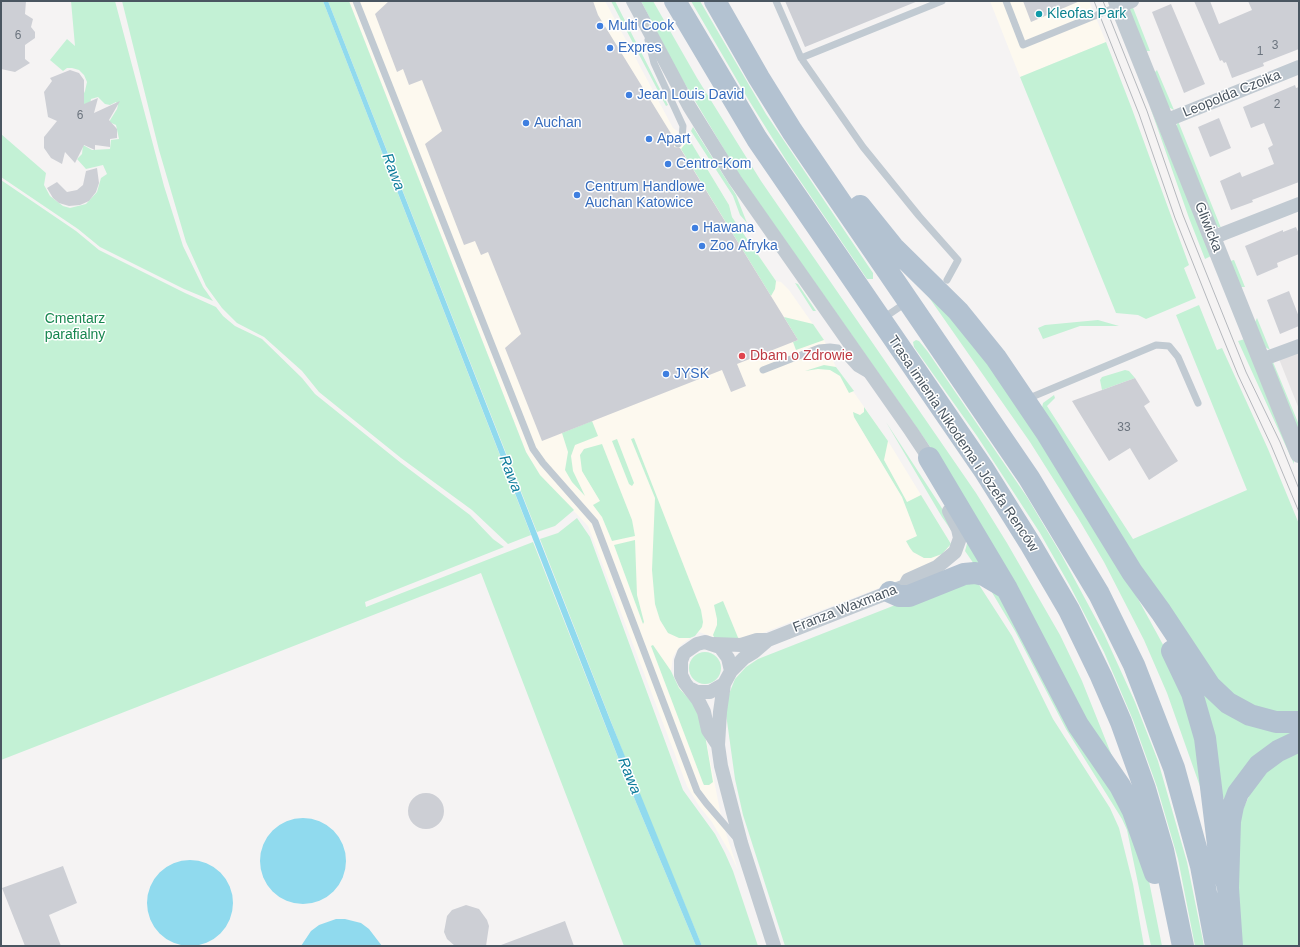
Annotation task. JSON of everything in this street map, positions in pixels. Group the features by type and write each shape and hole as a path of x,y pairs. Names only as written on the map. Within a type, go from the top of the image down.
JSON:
{"main road":[{"name":"Trasa imienia Nikodema i Józefa Renców","path":"675,1 757,139 984,470 1034,551 1080,632 1121,722 1145,789 1162,850 1182,946"},
{"path":"715,1 759,78 819,172 1029,478 1078,558 1118,629 1154,715 1174,768 1201,866 1216,946"},
{"path":"819,172 859,204 893,247 958,311 996,358 1025,400 1133,574 1161,612 1203,676 1219,695 1240,710 1262,719 1288,723 1299,722"},
{"path":"929,458 1007,589 1078,725 1120,786 1133,811 1182,946"},
{"path":"890,592 899,596 910,596 964,574 975,573 993,579 1007,589"},
{"path":"1133,574 1153,617 1186,678 1197,708 1210,771 1219,853 1228,888"},
{"path":"1232,946 1228,888 1230,821 1233,806 1238,793 1247,778 1268,757 1288,745 1299,741"}],"street":[{"path":"633,1 644,25 689,106 735,180 929,458"},
{"name":"Gliwicka","path":"1122,3 1165,120 1299,454"},
{"name":"Leopolda Czoika","path":"1165,120 1299,67"},
{"path":"1212,238 1299,204"},
{"path":"1261,360 1299,346"},
{"name":"Franza Waxmana","path":"768,640 905,586 908,580 928,572 944,562 954,552 960,538 956,523 939,493 929,458"},
{"path":"718,745 708,730 704,712 681,675 681,662 684,653 697,644 706,642 714,644 741,645 757,640 768,640"},
{"path":"768,640 744,658 731,671 724,684 720,712 718,745 728,799 740,844 774,946"},
{"path":"714,644 725,652 731,671"},
{"path":"691,689 698,692 710,692 724,684"}],"lane":[{"path":"356,1 533,449 543,463 595,522 697,790 740,844"},
{"path":"776,1 801,58 863,148 919,216 958,260 947,280"},
{"path":"801,58 942,1"},
{"path":"1006,1 1023,44 1122,3"},
{"path":"644,25 654,63 683,126 682,138 678,144"},
{"path":"880,320 908,301"},
{"path":"1025,400 1156,345 1169,346 1178,357 1198,403"},
{"path":"763,370 819,348 830,347 838,348 856,368 875,380"}],"shaded area":[{"path":"349,1 605,1 673,128 691,141 729,205 732,217 776,281 781,282 789,290 824,340 836,367 888,441 951,544 947,550 923,571 747,639 722,640 699,632 682,644 677,650 673,657 671,671 676,683 684,693 704,729 722,821 738,870 712,822 699,806 687,786 588,526 540,475 526,452"},
{"path":"990,1 1089,1 1106,42 1020,77"},
{"path":"1299,351 1299,409 1279,359"}],"green space":[{"path":"71,1 115,1 164,186 183,246 203,287 213,301 184,289 100,247 78,229 1,177 1,134 46,173 44,185 50,196 63,206 70,208 86,204 97,192 101,178 107,174 103,165 86,169 77,159 82,154 83,145 92,150 110,149 111,140 119,139 116,125 109,122 118,105 116,102 110,105 105,104 98,97 91,99 90,105 84,106 80,102 87,82 84,75 79,70 72,68 67,68 63,71 50,60 67,39 75,46"},
{"path":"122,1 323,1 531,535 508,544 472,510 401,458 319,392 302,371 264,337 237,323 222,308 206,286 186,242 159,150"},
{"path":"328,1 349,1 526,452 540,475 574,510 555,526 537,532"},
{"path":"611,1 615,1 668,105 666,106"},
{"path":"641,1 653,1 697,78 761,181 976,493 1007,543 1060,635 1082,681 1116,766 1114,767 931,448 740,176 679,74"},
{"path":"691,1 700,1 766,114 873,273 873,279 867,279 786,160 748,99"},
{"path":"1132,5 1150,51 1145,51 1129,11"},
{"path":"1106,42 1189,265 1184,268 1196,298 1146,319 1138,315 1116,313 1020,77"},
{"path":"1157,70 1174,110 1168,107 1154,73"},
{"path":"1149,104 1211,256 1205,259 1189,218"},
{"path":"1178,121 1221,228 1216,226 1176,127"},
{"path":"693,127 736,195 747,223 740,215 733,196 691,131"},
{"path":"689,139 729,205 732,217 776,281 775,289 771,296 681,149"},
{"name":"Cmentarz parafialny","path":"1,180 76,231 99,250 216,307 223,316 235,326 262,339 302,378 315,394 401,463 470,515 493,539 504,547 365,602 366,607 533,542 628,783 696,946 624,946 481,573 1,760"},
{"path":"1234,260 1245,287 1241,287 1230,261"},
{"path":"795,283 798,284 816,311 813,311"},
{"path":"921,286 980,346 1126,577 1167,652 1194,717 1202,792 1167,693 1144,640 1104,562 1030,442"},
{"path":"1199,305 1217,350 1222,348 1268,449 1299,524 1299,715 1264,712 1223,689 1165,609 1042,408 1043,403 1054,395 1055,398 1047,406 1133,539 1247,490 1176,315"},
{"path":"784,317 813,324 824,340 796,350 793,342 798,340"},
{"path":"1257,318 1270,350 1265,347 1255,322"},
{"path":"1098,320 1119,326 1080,326 1043,339 1038,328 1045,325"},
{"path":"1245,339 1294,461 1294,464 1238,341"},
{"path":"916,340 919,341 928,352 1027,497 1061,554 1104,634 1135,702 1158,761 1187,862 1204,946 1195,946 1178,859 1157,787 1133,720 1104,652 1070,586 1040,533 977,436 914,347 913,342"},
{"path":"1273,362 1299,425 1299,433 1271,364"},
{"path":"824,365 836,367 854,391 849,393 840,376 830,370 818,369 805,371"},
{"path":"1125,370 1129,371 1135,378 1102,390 1100,380 1102,377"},
{"path":"864,407 888,441 884,460 907,502 921,495 951,544 942,554 931,558 924,558 913,552 906,541 917,536 902,497 854,417 853,412 860,415 864,412"},
{"path":"592,421 598,436 575,445 571,456 573,471 585,496 572,482 565,470 568,452 562,433"},
{"path":"886,422 940,505 950,522 953,533 942,517"},
{"path":"634,438 701,610 703,622 702,627 695,636 690,638 679,638 668,633 660,620 655,604 652,570 655,498 631,439"},
{"path":"617,439 634,483 632,486 629,484 612,441"},
{"path":"602,444 632,520 635,536 612,541 602,517 593,505 600,501 582,471 580,455 584,449"},
{"path":"577,518 590,537 683,790 715,834 725,853 733,871 758,946 702,946 645,809 540,539 558,533"},
{"path":"635,540 637,595 644,622 643,624 614,545"},
{"path":"968,540 986,567 976,567 965,551"},
{"path":"974,577 1012,636 1053,719 1110,808 1119,828 1133,884 1144,946 785,946 743,815 735,779 726,714 729,694 735,679 746,667 758,659 964,578"},
{"path":"984,579 994,586 1120,804 1148,876 1162,946 1151,946 1127,830 1122,819 1066,729 1015,631"},
{"path":"723,601 739,640 749,636 747,639 732,642 714,637 713,635 717,625 717,619 714,605"},
{"path":"653,645 671,671 679,688 696,707 704,729 713,782 709,785 704,785 703,783 651,646"},
{"path":"702,652 708,652 718,659 721,668 720,674 714,681 708,684 702,684 692,677 689,671 689,665 696,655"},
{"path":"1193,677 1299,728 1226,809"},
{"path":"1299,749 1299,946 1241,946 1236,824 1258,777"}],"water":[{"name":"Rawa","path":"323,1 328,1 611,722 702,946 696,946 628,783"},
{"path":"295,818 311,818 320,821 334,830 343,844 346,853 346,869 343,878 334,892 320,901 311,904 295,904 279,897 272,892 267,885 260,869 260,853 267,837 272,830 279,825"},
{"path":"182,860 198,860 207,863 221,872 230,886 233,895 233,911 230,920 221,934 207,943 198,946 182,946 166,939 159,934 154,927 147,911 147,895 154,879 159,872 166,867"},
{"path":"336,919 345,919 361,923 369,929 382,946 301,946 311,931 319,925"}],"building":[{"path":"1,1 26,1 25,14 33,19 31,27 35,32 35,38 25,45 25,59 30,63 15,72 1,69"},
{"name":"Centrum Handlowe Auchan Katowice","path":"389,1 593,1 598,15 675,140 674,147 680,148 798,340 737,364 746,386 731,392 722,370 542,441 505,348 521,334 488,252 481,255 475,241 464,245 425,144 442,131 422,80 409,85 403,69 397,72 375,14"},
{"path":"785,1 918,1 805,47"},
{"name":"Kleofas Park","path":"1023,1 1080,1 1031,22"},
{"path":"1194,1 1210,1 1219,24 1252,10 1248,1 1299,1 1299,49 1263,63 1264,66 1232,78 1226,62 1224,63 1222,60 1220,61"},
{"path":"1171,4 1205,84 1184,93 1152,12"},
{"path":"70,70 79,73 84,80 84,104 98,98 94,113 120,101 109,120 117,129 117,138 110,139 110,147 95,145 95,150 84,145 75,163 65,152 62,164 51,158 44,148 44,137 57,121 48,117 44,92 52,81 50,78"},
{"path":"1295,85 1296,88 1299,87 1299,182 1252,200 1253,202 1231,210 1220,181 1240,172 1242,177 1274,164 1268,148 1273,145 1264,123 1251,128 1243,107"},
{"path":"1219,118 1231,148 1210,157 1198,127"},
{"path":"97,168 99,183 96,192 89,201 80,205 69,206 59,203 53,198 47,188 57,182 67,192 77,190 83,185 86,171"},
{"path":"1296,227 1299,234 1299,254 1277,263 1278,267 1257,276 1245,246 1283,230 1283,232"},
{"path":"1289,291 1299,317 1299,326 1280,334 1267,300"},
{"path":"1135,378 1150,402 1144,406 1178,461 1149,480 1130,448 1109,461 1072,401"},
{"path":"430,793 439,798 443,804 443,818 439,824 430,829 422,829 413,824 409,818 408,807 413,798 419,794"},
{"path":"63,866 77,903 49,915 61,946 25,946 2,888"},
{"path":"466,905 479,909 487,920 489,926 486,946 455,946 447,939 444,932 447,916 452,910"},
{"path":"565,921 574,946 501,946 501,945"}],"tram line":[{"path":"1094,1 1139,114 1175,218 1212,311 1238,375 1271,445 1299,512"},
{"path":"1103,1 1147,111 1183,215 1203,265 1246,372 1280,442 1299,489"}],"place":[{"name":"Kleofas Park","path":"1039,14"},
{"name":"Multi Cook","path":"600,26"},
{"name":"Expres","path":"610,48"},
{"name":"Jean Louis David","path":"629,95"},
{"name":"Auchan","path":"526,123"},
{"name":"Apart","path":"649,139"},
{"name":"Centro-Kom","path":"668,164"},
{"name":"Centrum Handlowe Auchan Katowice","path":"577,195"},
{"name":"Hawana","path":"695,228"},
{"name":"Zoo Afryka","path":"702,246"},
{"name":"Dbam o Zdrowie","path":"742,356"},
{"name":"JYSK","path":"666,374"}]}
